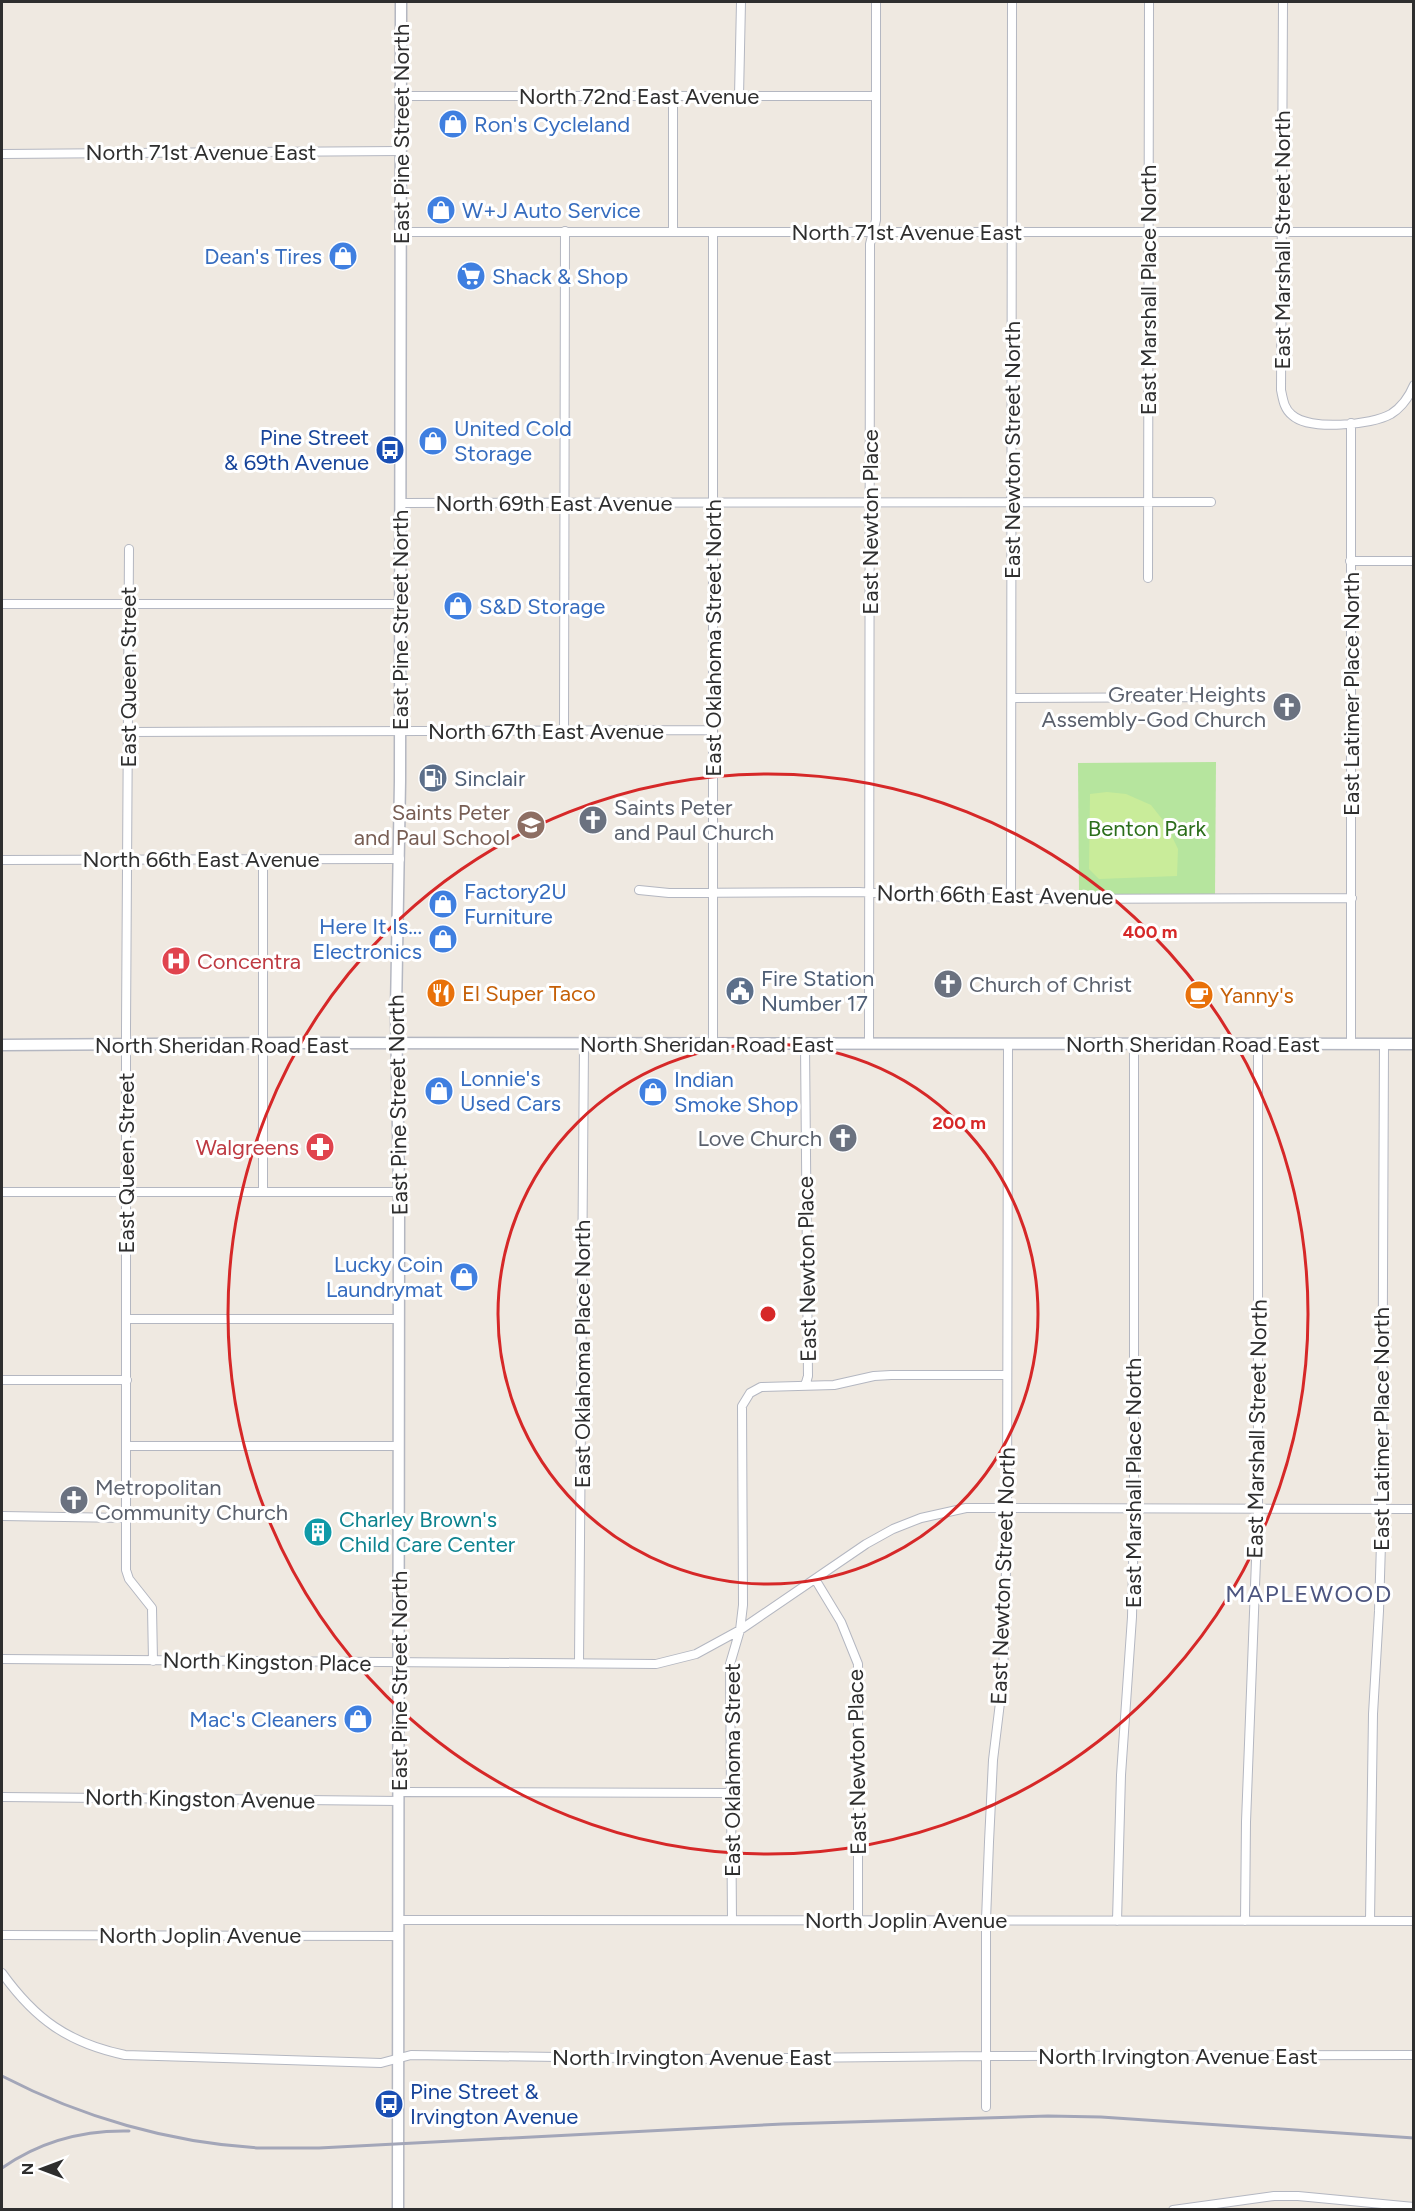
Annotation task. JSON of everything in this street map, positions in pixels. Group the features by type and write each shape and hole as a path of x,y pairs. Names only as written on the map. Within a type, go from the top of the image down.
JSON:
{"main road":[{"name":"East Pine Street North","path":"398,2210 399,1192 396,950 400,859 401,2"},
{"name":"North Sheridan Road East","path":"2,1046 1413,1044"}],"street":[{"path":"739,96 741,2"},
{"name":"East Newton Place","path":"869,1044 870,243 876,220 876,2"},
{"name":"East Newton Street North","path":"1011,899 1012,2"},
{"name":"East Marshall Place North","path":"1148,578 1149,2"},
{"name":"East Marshall Street North","path":"1283,2 1281,390 1283,402 1292,416 1307,423 1351,423"},
{"name":"North 72nd East Avenue","path":"401,96 876,96"},
{"path":"673,96 673,231"},
{"name":"North 71st Avenue East","path":"2,154 401,151"},
{"path":"564,731 565,231"},
{"name":"North 71st Avenue East","path":"401,232 1413,232"},
{"name":"East Oklahoma Street North","path":"713,232 713,1044"},
{"path":"1351,423 1381,419 1392,413 1408,398 1413,385"},
{"name":"East Latimer Place North","path":"1351,423 1352,1044"},
{"name":"North 69th East Avenue","path":"400,503 1211,502"},
{"name":"East Queen Street","path":"129,549 126,1045 127,1573 152,1608 153,1661"},
{"path":"1350,561 1413,561"},
{"path":"2,604 400,604"},
{"path":"1012,698 1228,697"},
{"name":"North 67th East Avenue","path":"128,732 713,730"},
{"path":"263,859 263,1191"},
{"name":"North 66th East Avenue","path":"2,860 400,859"},
{"name":"North 66th East Avenue","path":"639,890 669,893 869,893 1011,899 1352,898"},
{"name":"East Newton Place","path":"805,1044 808,1376 805,1386"},
{"name":"East Newton Street North","path":"987,2107 987,1920 993,1760 1003,1678 1008,1507 1008,1044"},
{"name":"East Marshall Place North","path":"1117,1921 1120,1775 1132,1617 1134,1044"},
{"name":"East Marshall Street North","path":"1245,1921 1246,1822 1258,1508 1258,1044"},
{"name":"East Latimer Place North","path":"1370,1921 1373,1714 1382,1509 1384,1044"},
{"name":"East Oklahoma Place North","path":"579,1663 584,1045"},
{"path":"2,1192 399,1192"},
{"path":"127,1319 399,1319"},
{"path":"805,1386 834,1385 874,1376 891,1375 1007,1375"},
{"path":"2,1380 127,1380"},
{"name":"East Oklahoma Street","path":"732,1920 729,1664 740,1630 743,1605 742,1406 750,1393 761,1387 805,1386"},
{"path":"126,1446 399,1446"},
{"name":"North Kingston Place","path":"2,1659 656,1664 696,1654 740,1630 866,1544 894,1529 921,1518 966,1508 1413,1509"},
{"path":"2,1516 126,1518"},
{"name":"East Newton Place","path":"815,1579 841,1622 858,1664 858,1920"},
{"name":"North Kingston Avenue","path":"2,1797 730,1793"},
{"name":"North Joplin Avenue","path":"399,1920 1413,1921"},
{"name":"North Joplin Avenue","path":"2,1935 399,1936"},
{"name":"North Irvington Avenue East","path":"2,1973 20,1998 58,2031 107,2051 125,2055 384,2064 411,2055 694,2059 1413,2055"},
{"path":"1173,2210 1298,2196 1413,2207"},
{"path":"1253,2200 1253,2210"},
{"path":"1343,2200 1343,2210"}],"green space":[{"name":"Benton Park","path":"1216,762 1215,895 1079,894 1078,763"},
{"path":"1107,792 1126,794 1151,805 1166,824 1178,849 1177,876 1099,879 1089,869 1090,794"}],"railway":[{"path":"2,2076 63,2104 127,2126 193,2140 260,2148 319,2148 783,2124 1048,2116 1101,2117 1414,2138"},
{"path":"2,2168 31,2151 62,2139 78,2135 129,2131"}],"place":[{"name":"Ron's Cycleland","path":"453,124"},
{"name":"W+J Auto Service","path":"441,210"},
{"name":"Dean's Tires","path":"343,256"},
{"name":"Shack & Shop","path":"471,276"},
{"name":"United Cold Storage","path":"433,441"},
{"name":"Pine Street & 69th Avenue","path":"390,450"},
{"name":"S&D Storage","path":"458,606"},
{"name":"Greater Heights Assembly-God Church","path":"1287,707"},
{"name":"Sinclair","path":"433,778"},
{"name":"Saints Peter and Paul Church","path":"593,820"},
{"name":"Saints Peter and Paul School","path":"531,825"},
{"name":"Factory2U Furniture","path":"443,904"},
{"name":"Here It Is... Electronics","path":"443,939"},
{"name":"Concentra","path":"176,961"},
{"name":"Church of Christ","path":"948,984"},
{"name":"Fire Station Number 17","path":"740,991"},
{"name":"El Super Taco","path":"441,993"},
{"name":"Yanny's","path":"1199,995"},
{"name":"Lonnie's Used Cars","path":"439,1091"},
{"name":"Indian Smoke Shop","path":"653,1092"},
{"name":"Love Church","path":"843,1138"},
{"name":"Walgreens","path":"320,1147"},
{"name":"Lucky Coin Laundrymat","path":"464,1277"},
{"name":"Metropolitan Community Church","path":"74,1500"},
{"name":"Charley Brown's Child Care Center","path":"318,1532"},
{"name":"Mac's Cleaners","path":"358,1719"},
{"name":"Pine Street & Irvington Avenue","path":"389,2104"}],"district":[{"name":"MAPLEWOOD","path":"1309,1593"}]}
